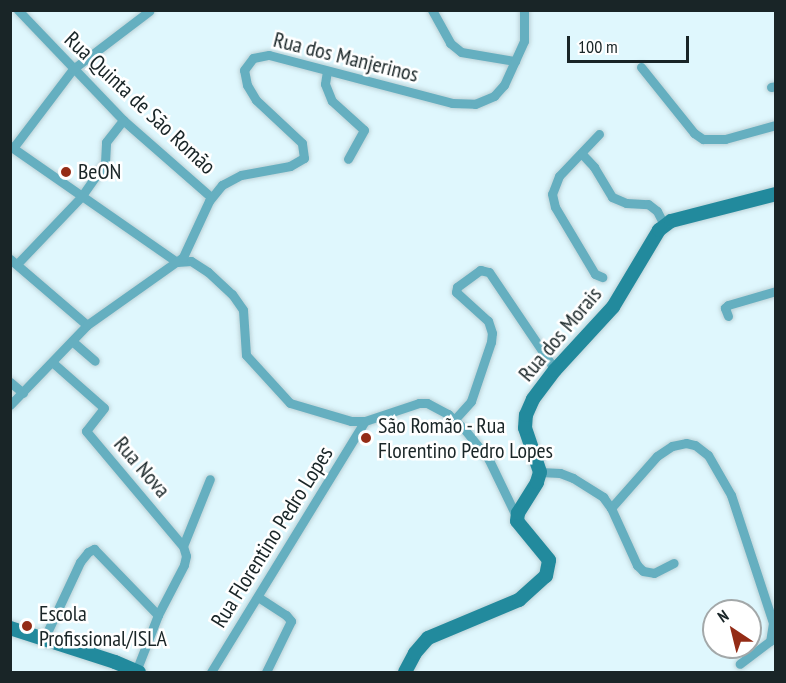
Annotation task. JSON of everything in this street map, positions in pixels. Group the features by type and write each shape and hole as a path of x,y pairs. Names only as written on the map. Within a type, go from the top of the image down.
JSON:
{"street":[{"name":"Rua Quinta de São Romão","path":"18,10 123,120 211,197"},
{"path":"149,10 73,69 12,147 177,262 191,261 202,267 238,302 245,318 246,354 283,398 296,405 343,419 365,421 419,403 440,409 455,419 489,460 523,532 549,560 546,576 519,600 428,638 415,653 405,672"},
{"path":"432,10 450,43 460,52 515,62"},
{"name":"Rua dos Manjerinos","path":"211,197 222,185 235,177 297,165 304,158 302,143 252,95 244,75 249,62 257,56 269,55 452,103 471,105 494,96 504,85 524,41 524,10"},
{"path":"641,67 694,133 703,139 725,139 776,124"},
{"path":"327,71 325,84 332,101 364,130 348,159"},
{"path":"87,325 14,262 81,197 105,163 106,142 123,120"},
{"path":"599,134 559,176 552,194 555,207 595,274 602,277"},
{"path":"582,154 594,166 612,197 626,203 648,204 657,211 664,225 776,194"},
{"path":"10,405 87,325 177,262 186,253 211,197"},
{"name":"Rua dos Morais","path":"540,472 526,432 525,418 533,399 555,370 610,312 646,249 664,225"},
{"path":"455,419 471,401 491,342 492,333 488,321 456,292 457,287 480,270 487,270 491,274 555,370"},
{"path":"728,316 725,308 728,305 776,291"},
{"path":"72,341 95,361"},
{"name":"Rua Nova","path":"52,362 104,408 86,431 183,546"},
{"path":"10,382 22,393"},
{"name":"Rua Florentino Pedro Lopes","path":"211,672 365,421"},
{"path":"611,508 657,456 672,446 686,443 701,448 708,455 731,495 773,623 770,641 740,664"},
{"path":"517,518 540,472 560,473 573,478 603,497 611,508 637,565 643,571 654,573 674,563"},
{"path":"10,628 138,672 158,615 184,565 186,556 183,546 210,479"},
{"path":"44,639 80,562 92,549 96,550 158,615"},
{"path":"258,597 286,615 291,621 266,672"}],"place":[{"name":"BeON","path":"66,172"},
{"name":"São Romão - Rua Florentino Pedro Lopes","path":"366,438"},
{"name":"Escola Profissional/ISLA","path":"27,626"}]}
